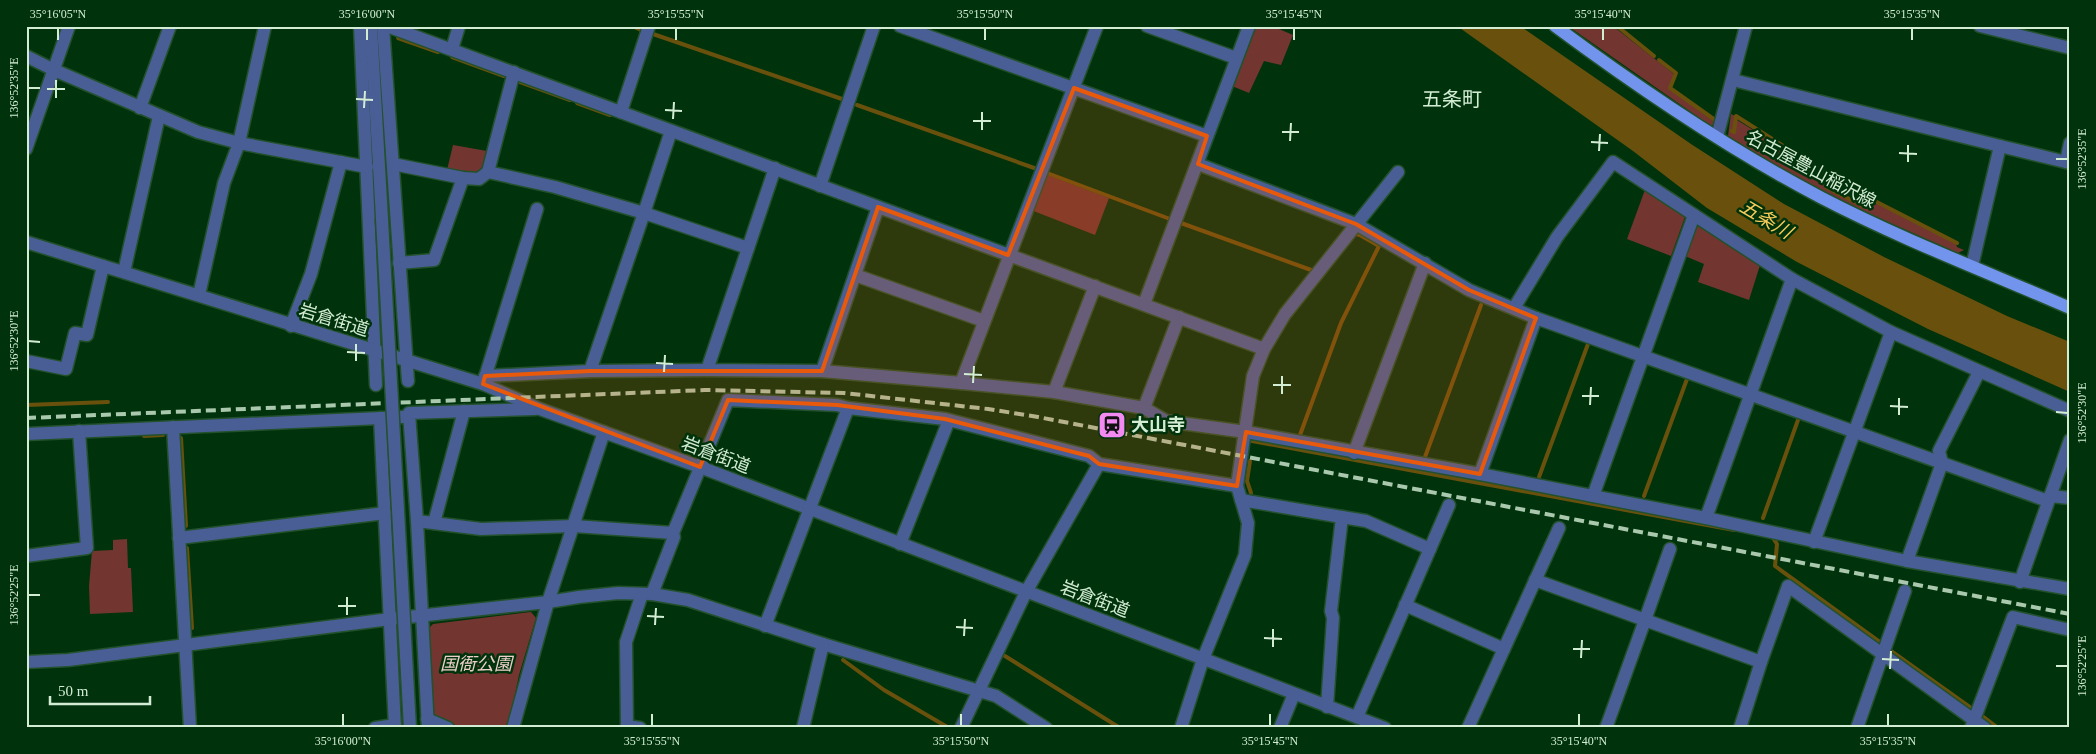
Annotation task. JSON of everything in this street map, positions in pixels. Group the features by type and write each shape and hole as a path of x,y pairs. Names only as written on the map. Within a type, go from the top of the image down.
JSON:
{"main road":[{"name":"名古屋豊山稲沢線","path":"1555,26 1607,64 1717,137 1822,198 2070,308"}],"street":[{"path":"26,148 69,26"},
{"path":"140,108 170,26"},
{"path":"200,295 224,183 239,143 265,26"},
{"path":"360,26 368,167 376,385"},
{"path":"371,26 410,728"},
{"path":"408,381 385,26 878,206 1008,256 1264,348"},
{"path":"452,49 459,26"},
{"path":"621,112 649,26"},
{"path":"820,186 874,26"},
{"path":"900,26 1207,136"},
{"path":"961,383 1097,26"},
{"path":"1147,26 1236,58"},
{"path":"1144,304 1249,26"},
{"path":"1717,137 1746,26"},
{"path":"1980,26 2070,48"},
{"path":"26,56 198,132 239,143 368,167"},
{"path":"393,164 463,178 479,179 488,172 514,72"},
{"path":"1733,80 2068,162 2070,143"},
{"path":"124,272 159,116"},
{"path":"590,371 671,131"},
{"path":"1972,266 2000,146"},
{"path":"291,326 311,274 341,162"},
{"path":"1514,308 1557,237 1613,162 1792,279 1891,332 2070,411"},
{"path":"1198,164 1356,224 1469,290 1536,318 1942,463 2049,498 2070,498"},
{"path":"708,370 775,168"},
{"path":"488,172 555,187 644,213 748,248"},
{"path":"1181,728 1203,659 1246,555 1248,523 1237,486 1253,376 1264,348 1286,314 1398,172"},
{"path":"399,263 434,260 463,178"},
{"path":"822,371 878,206"},
{"path":"537,209 484,380 590,371 822,371 1054,392 1144,408 1166,421 1246,432 1354,453 1480,474 1706,518 1907,561 2020,582 2070,589"},
{"path":"1593,496 1642,355 1694,215"},
{"name":"岩倉街道","path":"26,242 200,295 375,352 484,380 540,409 700,467 808,510 1385,728"},
{"path":"1354,453 1425,263"},
{"path":"26,361 66,370 75,333 87,335 104,266"},
{"path":"854,275 984,320"},
{"path":"1706,518 1792,279"},
{"path":"1054,392 1095,286"},
{"path":"1144,408 1179,317"},
{"path":"1480,474 1536,318"},
{"path":"1814,542 1891,332"},
{"path":"1907,561 1942,463 1939,451 1979,372"},
{"path":"640,728 626,727 626,642 674,537 673,533 728,400 837,405 848,408 949,420 1088,456 1099,464 1237,486"},
{"path":"765,626 848,408"},
{"path":"26,434 380,418 464,411 540,409"},
{"path":"434,523 464,411"},
{"path":"409,415 428,724 448,728"},
{"path":"375,728 395,726 380,418"},
{"path":"900,544 949,420"},
{"path":"174,427 190,728"},
{"path":"26,556 87,548 79,431"},
{"path":"513,728 548,602 604,432"},
{"path":"2020,582 2070,440"},
{"path":"961,728 1026,592 1099,464"},
{"path":"1241,500 1366,521 1430,549"},
{"path":"1357,717 1448,505"},
{"path":"179,538 385,514"},
{"path":"1327,707 1333,618 1331,610 1342,517"},
{"path":"417,521 481,529 574,526 673,533"},
{"path":"1468,728 1559,528"},
{"path":"1606,728 1670,549"},
{"path":"1535,580 1761,662"},
{"path":"1740,728 1788,586 1883,654 1973,724 1985,728"},
{"path":"1857,728 1905,591"},
{"path":"26,662 68,660 185,644 579,597 647,594 688,600 765,626 996,696 1046,728"},
{"path":"1406,605 1504,649"},
{"path":"1973,724 2013,617 2070,630"},
{"path":"803,728 823,644"},
{"path":"1280,728 1294,694"}],"highlighted area":[{"path":"1074,88 1207,136 1198,164 1356,224 1469,290 1536,318 1480,474 1246,432 1237,486 1099,464 1089,456 945,419 837,405 728,400 700,467 483,384 485,376 590,371 822,371 878,207 1008,255"}],"green space":[{"path":"1255,26 1272,26 1293,35 1281,65 1264,61 1249,93 1232,86"},
{"path":"1568,26 1613,26 1674,74 1669,89 1716,123 1711,126"},
{"path":"1731,114 1735,116 1733,131 1731,129 1731,131 1734,133 1737,120 1828,176 1825,188 1866,208 1868,199 1956,244 1957,247 1964,250 1958,253 1816,190 1728,136"},
{"path":"453,145 487,151 481,172 475,175 447,170"},
{"path":"1045,174 1109,198 1095,235 1031,210"},
{"path":"1646,187 1686,214 1671,256 1627,239"},
{"path":"1697,222 1761,262 1749,300 1698,282 1704,264 1685,256"},
{"path":"127,539 128,568 131,568 133,612 90,614 89,586 92,551 113,550 113,540"},
{"name":"国衙公園","path":"531,612 536,618 519,675 508,728 463,728 437,718 434,715 429,628 433,624"}],"water":[{"name":"五条川","path":"1457,26 1520,26 1691,144 1784,204 1884,257 2007,316 2070,342 2070,392 1928,329 1797,262 1707,208 1633,151"}],"waterway":[{"path":"632,26 641,30"},
{"path":"1617,26 1654,56"},
{"path":"653,34 842,99"},
{"path":"398,38 438,52"},
{"path":"452,57 504,76"},
{"path":"1659,60 1676,73 1670,88 1715,120 1718,118"},
{"path":"520,82 570,100"},
{"path":"577,103 610,115"},
{"path":"857,105 1037,169"},
{"path":"1732,131 1734,132 1736,116 1829,175 1826,187 1865,207 1867,197 1957,243"},
{"path":"1047,173 1170,219"},
{"path":"1181,223 1311,270"},
{"path":"1300,435 1341,323 1379,246 1356,234"},
{"path":"1425,457 1481,305"},
{"path":"1539,477 1588,344"},
{"path":"1644,496 1687,379"},
{"path":"26,405 108,402"},
{"path":"1763,518 1798,420"},
{"path":"144,436 163,435"},
{"path":"181,438 186,526"},
{"path":"1252,441 1734,530"},
{"path":"1250,461 1247,481 1251,493"},
{"path":"1773,538 1777,544 1775,566 1880,642"},
{"path":"187,548 192,628"},
{"path":"1891,651 1971,708"},
{"path":"1005,656 1120,728"},
{"path":"843,660 884,690 949,728"},
{"path":"1981,715 1998,728"}],"railway":[{"path":"26,418 705,390 844,393 988,409 1038,417 2070,614"}],"place":[{"name":"大山寺","path":"1112,425"}],"district":[{"name":"五条町","path":"1452,99"}]}
